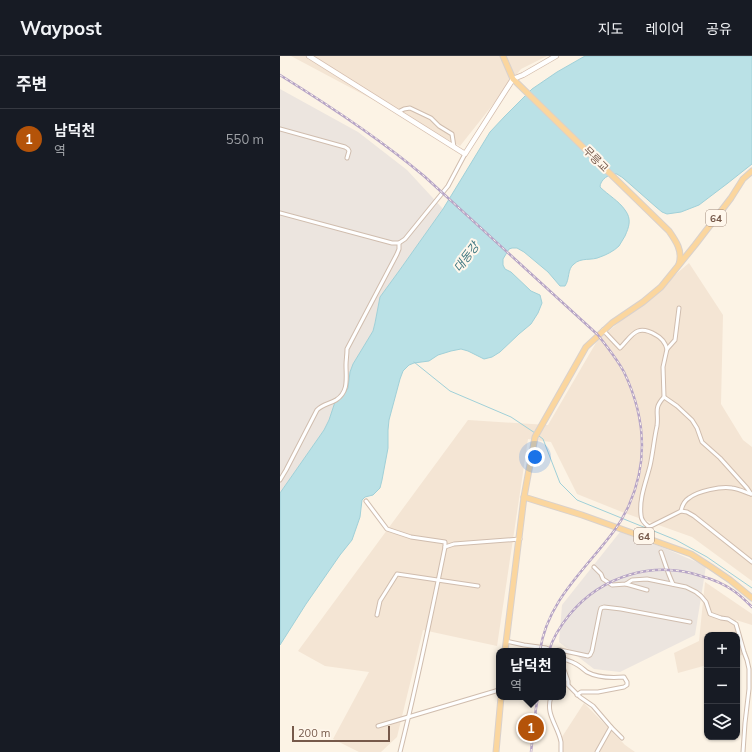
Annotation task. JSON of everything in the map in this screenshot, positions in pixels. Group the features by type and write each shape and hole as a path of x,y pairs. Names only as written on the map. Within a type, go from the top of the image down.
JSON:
{"main road":[{"path":"309,56 465,154 513,79 523,75 555,56"},
{"path":"503,56 513,79"},
{"name":"무릉교","path":"513,79 669,231 678,248 680,259 678,265"},
{"name":"64","path":"752,171 743,179 731,198 661,287 643,302 612,323 586,347 535,437 524,497 641,533 691,554 730,580 752,598"},
{"path":"505,648 524,497"},
{"path":"496,752 501,700"}],"street":[{"path":"398,112 410,108 431,118 452,134 454,147"},
{"path":"280,128 348,148 349,151 347,158"},
{"path":"280,213 392,243 399,243 405,239 448,186 465,154"},
{"path":"280,480 317,410 321,406 336,400 344,391 347,384 346,364 348,350 397,254 399,243"},
{"path":"649,527 645,524 641,517 642,498 650,466 658,419 657,408 664,397 664,367 667,349 674,340 679,308"},
{"path":"604,330 620,348 631,335 645,329 662,338 667,349"},
{"path":"664,397 677,406 692,420 702,442 720,458 747,488 751,495"},
{"path":"681,511 683,504 689,498 705,491 733,488 751,495"},
{"path":"366,501 386,529 411,538 444,542 445,547 400,752"},
{"path":"641,533 649,527 681,511 687,512 752,562"},
{"path":"445,547 454,544 520,539"},
{"path":"661,552 669,577 673,584"},
{"path":"594,567 608,584 626,584 647,590"},
{"path":"377,615 380,601 397,574 478,586"},
{"path":"626,584 632,580 647,579 686,588 696,592 706,602 710,614 728,619 736,624 750,670 743,752"},
{"path":"566,651 588,656 590,655 600,611 601,608 604,607 690,622"},
{"path":"506,640 524,645 546,648"},
{"path":"566,660 573,662 592,674 598,676 624,677 627,682 627,685 624,687 598,692 581,692 577,695"},
{"path":"566,675 568,686 577,695 593,706 610,727 622,738"},
{"path":"378,726 496,691"},
{"path":"550,700 549,712 561,742 561,752"},
{"path":"597,752 610,727"}],"shaded area":[{"path":"291,56 547,56 521,69 460,146"},
{"path":"280,89 358,132 407,170 443,209 380,297 373,331 353,364 350,372 348,388 335,403 324,430 280,493"},
{"path":"689,263 723,315 721,404 743,440 752,447 752,581 692,537 577,494 551,442 528,439 497,646 423,630 397,737 381,752 359,752 333,739 369,672 325,666 298,651 468,420 548,425 597,341"},
{"path":"620,532 664,548 706,566 695,635 620,672 594,669 559,642 562,605"},
{"path":"705,582 752,614 752,625 736,620 738,632 704,632 704,666 678,673 674,653 699,641"},
{"path":"740,643 742,655 740,655"},
{"path":"584,703 625,745 635,752 560,752 560,740"}],"water":[{"name":"대동강","path":"585,56 752,56 752,164 699,205 681,212 667,214 662,212 617,174 606,178 600,184 600,187 620,204 627,213 629,217 628,229 619,246 612,251 597,258 580,261 574,264 570,269 565,286 560,286 548,272 524,252 517,248 509,249 503,259 503,265 505,269 511,272 531,291 540,295 542,303 538,313 531,324 500,352 492,357 484,359 461,349 438,355 429,361 414,363 409,365 403,371 389,420 388,448 380,488 373,495 365,497 362,500 360,517 352,540 306,604 280,645 280,493 324,430 335,402 345,393 348,388 350,372 353,364 373,331 380,297 443,209 490,132 532,89 557,72"}],"waterway":[{"path":"414,362 450,391 511,417 535,433"},
{"path":"539,436 543,439 560,483 577,500 646,528"},
{"path":"649,529 676,540 707,557 752,588"}],"railway":[{"path":"280,75 354,123 424,176 598,335 624,372 636,405 642,438 640,471 635,488 627,508 616,528 559,601 550,617 541,648"},
{"path":"550,648 560,627 583,601 597,590 613,581 647,571 683,571 701,576 722,584 734,591 752,607"},
{"path":"531,752 537,700"}],"place":[{"name":"남덕천","path":"531,728"}]}
